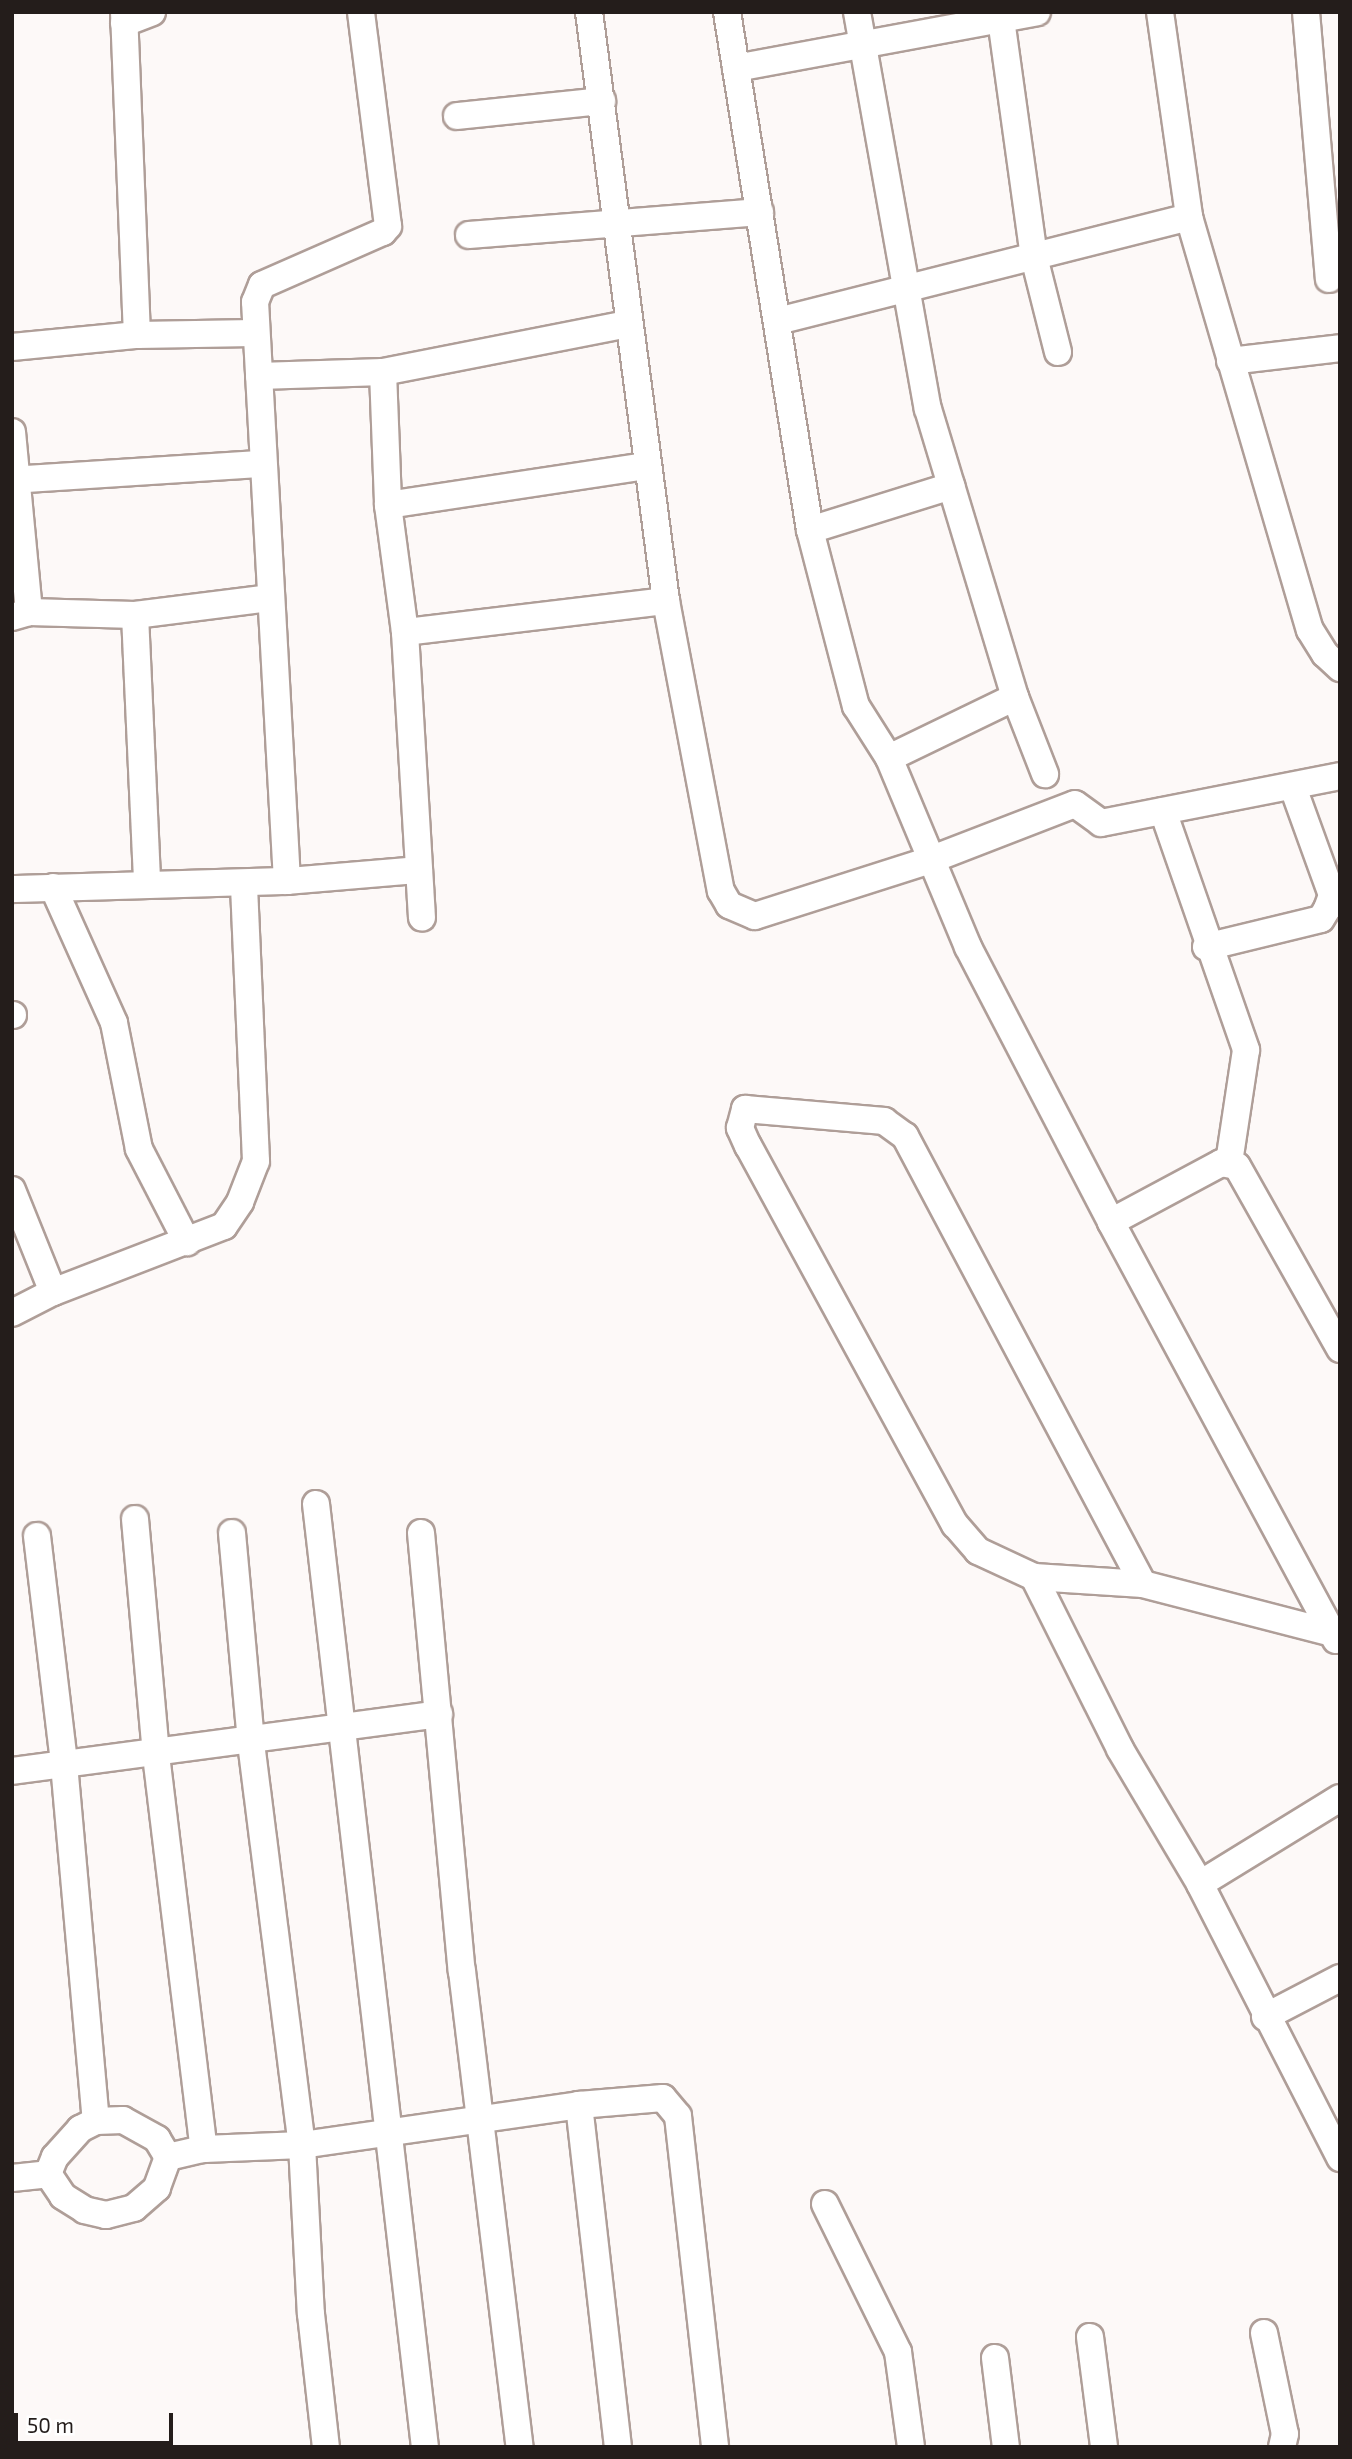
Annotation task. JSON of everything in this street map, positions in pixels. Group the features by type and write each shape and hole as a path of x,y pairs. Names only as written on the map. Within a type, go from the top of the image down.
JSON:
{"street":[{"path":"137,335 124,18 152,12"},
{"path":"287,881 261,464 259,376 254,333 255,302 262,285 383,232 390,219 361,12"},
{"path":"589,12 666,601 720,891 729,905 755,916 930,860 1075,804 1101,823 1340,776"},
{"path":"727,12 810,530 856,706 889,758 968,947 1111,1222 1336,1640"},
{"path":"857,12 904,287 928,409 1016,697 1045,774"},
{"path":"736,68 1000,15 1037,12"},
{"path":"1160,12 1189,217 1310,630 1325,654 1340,668"},
{"path":"1306,12 1329,279"},
{"path":"1000,15 1034,257 1058,352"},
{"path":"457,116 602,101"},
{"path":"469,235 760,212"},
{"path":"778,321 1189,217"},
{"path":"259,376 383,372 628,324"},
{"path":"12,347 137,335 254,333"},
{"path":"1230,360 1340,348"},
{"path":"383,372 388,505 405,632 422,917"},
{"path":"12,432 21,614 135,615 269,598"},
{"path":"14,479 261,464"},
{"path":"388,505 647,466"},
{"path":"810,530 951,486"},
{"path":"405,632 666,601"},
{"path":"135,615 147,884"},
{"path":"889,758 1016,697"},
{"path":"1206,947 1321,919 1327,909 1332,895 1293,787"},
{"path":"1163,811 1206,947 1246,1050 1228,1162"},
{"path":"12,889 147,884 244,885 419,870"},
{"path":"12,1313 53,1292 224,1226 250,1182 256,1161 244,885"},
{"path":"53,887 114,1023 139,1149 187,1242"},
{"path":"1143,1584 905,1136 884,1121 745,1109 740,1128 748,1146 955,1525 978,1551 1034,1577 1143,1584 1336,1640"},
{"path":"1111,1222 1228,1162"},
{"path":"1228,1162 1243,1171 1340,1349"},
{"path":"12,1190 53,1292"},
{"path":"316,1504 340,1730 425,2447"},
{"path":"135,1519 156,1755 204,2149"},
{"path":"232,1533 251,1743 302,2145 311,2314 326,2447"},
{"path":"421,1533 462,1971 520,2447"},
{"path":"37,1536 64,1764 96,2121"},
{"path":"1034,1577 1119,1749 1200,1884 1265,2017 1338,2149"},
{"path":"12,1771 251,1743 439,1714"},
{"path":"1200,1884 1340,1798"},
{"path":"1265,2017 1340,1978"},
{"path":"168,2157 204,2149 302,2145 387,2130 654,2096 671,2103 678,2116 715,2447"},
{"path":"579,2105 618,2447"},
{"path":"48,2174 67,2140 96,2121 123,2120 157,2139 168,2157"},
{"path":"48,2174 63,2196 106,2215 134,2208 157,2188 168,2157"},
{"path":"12,2178 48,2174"},
{"path":"825,2204 898,2352 911,2447"},
{"path":"1264,2333 1285,2434 1282,2447"},
{"path":"1090,2337 1104,2447"},
{"path":"995,2358 1006,2447"}]}
